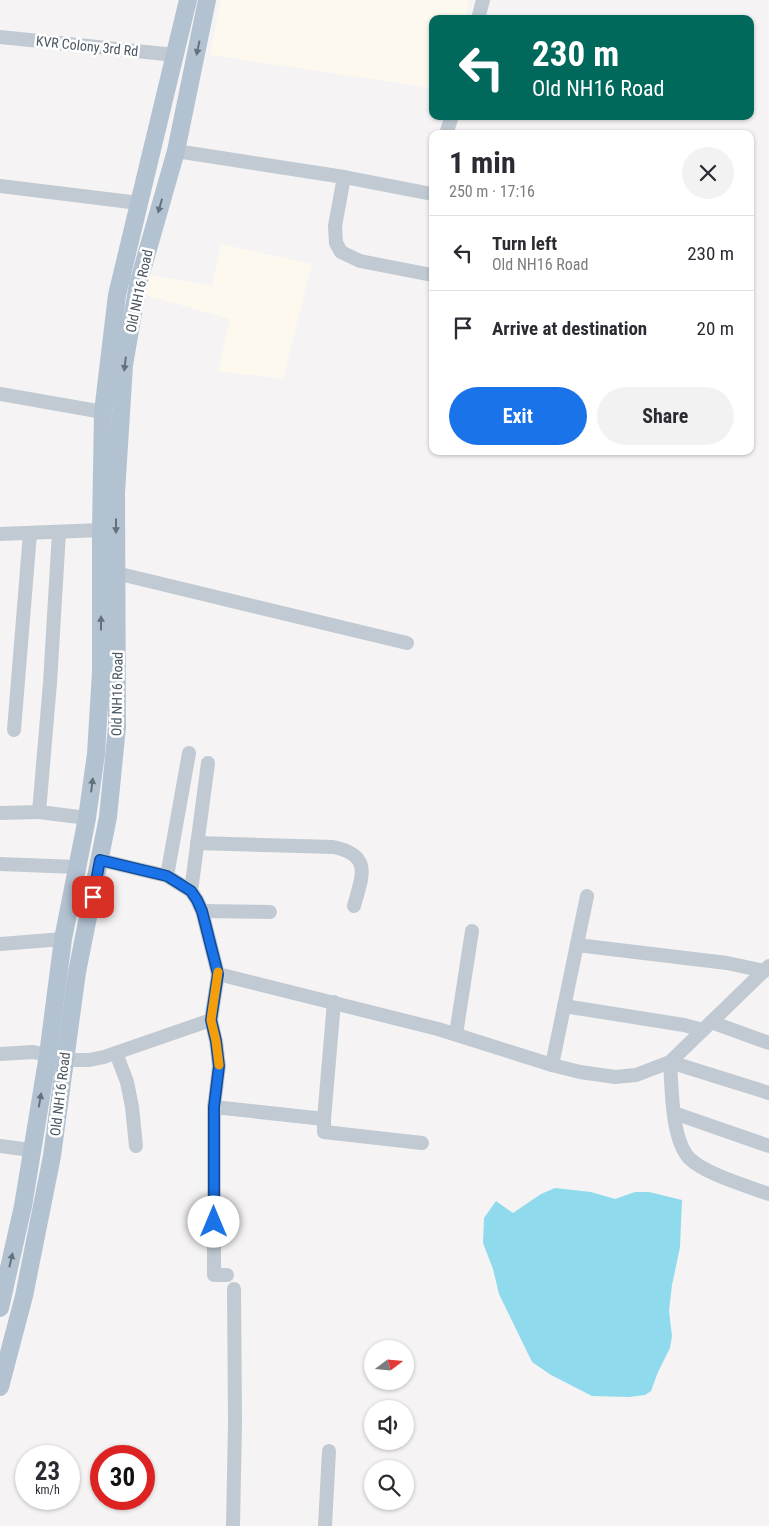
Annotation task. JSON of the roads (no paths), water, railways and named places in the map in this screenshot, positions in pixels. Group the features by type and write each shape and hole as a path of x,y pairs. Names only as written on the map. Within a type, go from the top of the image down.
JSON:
{"main road":[{"name":"Old NH16 Road","path":"0,1387 24,1296 52,1156 62,939 87,818 96,754 101,672 100,530 103,412 117,295 188,0"},
{"name":"Old NH16 Road","path":"0,1308 23,1206 31,1150 77,972 108,817 117,727 116,493 124,365 138,284 176,151 208,0"},
{"path":"31,1150 52,1156"}],"street":[{"path":"479,15 483,0"},
{"name":"KVR Colony 3rd Rd","path":"0,37 174,55"},
{"path":"176,151 429,191"},
{"path":"344,177 335,226 336,243 341,252 360,261 429,273"},
{"path":"0,186 139,202"},
{"path":"0,394 103,412"},
{"path":"0,534 100,530"},
{"path":"39,812 50,683 59,532"},
{"path":"14,730 30,533"},
{"path":"116,573 407,643"},
{"path":"167,876 189,753"},
{"path":"191,891 208,763"},
{"path":"0,813 39,812 87,818"},
{"path":"197,843 333,847 347,850 360,863 363,872 354,906"},
{"path":"100,860 167,876 191,891 202,911 218,974 211,1020 219,1066 214,1107 214,1275 227,1275"},
{"path":"0,864 77,867"},
{"path":"552,1065 587,896"},
{"path":"202,911 270,912"},
{"path":"456,1034 472,931"},
{"path":"0,944 62,939"},
{"path":"577,945 727,963 763,972 769,984"},
{"path":"218,974 456,1034 552,1065 580,1072 615,1077 636,1075 670,1062 763,972"},
{"path":"334,1002 324,1132 422,1143"},
{"path":"564,1006 684,1025 707,1026 769,1043"},
{"path":"0,1054 33,1052 56,1058 89,1060 104,1057 211,1020"},
{"path":"116,1053 127,1082 136,1146"},
{"path":"670,1062 769,1093"},
{"path":"670,1062 678,1140 689,1158 706,1170 769,1194"},
{"path":"214,1107 324,1119"},
{"path":"674,1113 769,1146"},
{"path":"0,1146 31,1150"},
{"path":"233,1526 235,1423 234,1290"},
{"path":"325,1526 329,1451"}],"water":[{"path":"555,1188 591,1192 615,1199 635,1192 649,1192 682,1200 680,1247 669,1311 672,1336 670,1348 651,1391 645,1395 629,1397 592,1396 551,1375 532,1362 499,1294 493,1269 483,1243 484,1218 496,1201 513,1213 541,1194"}]}
